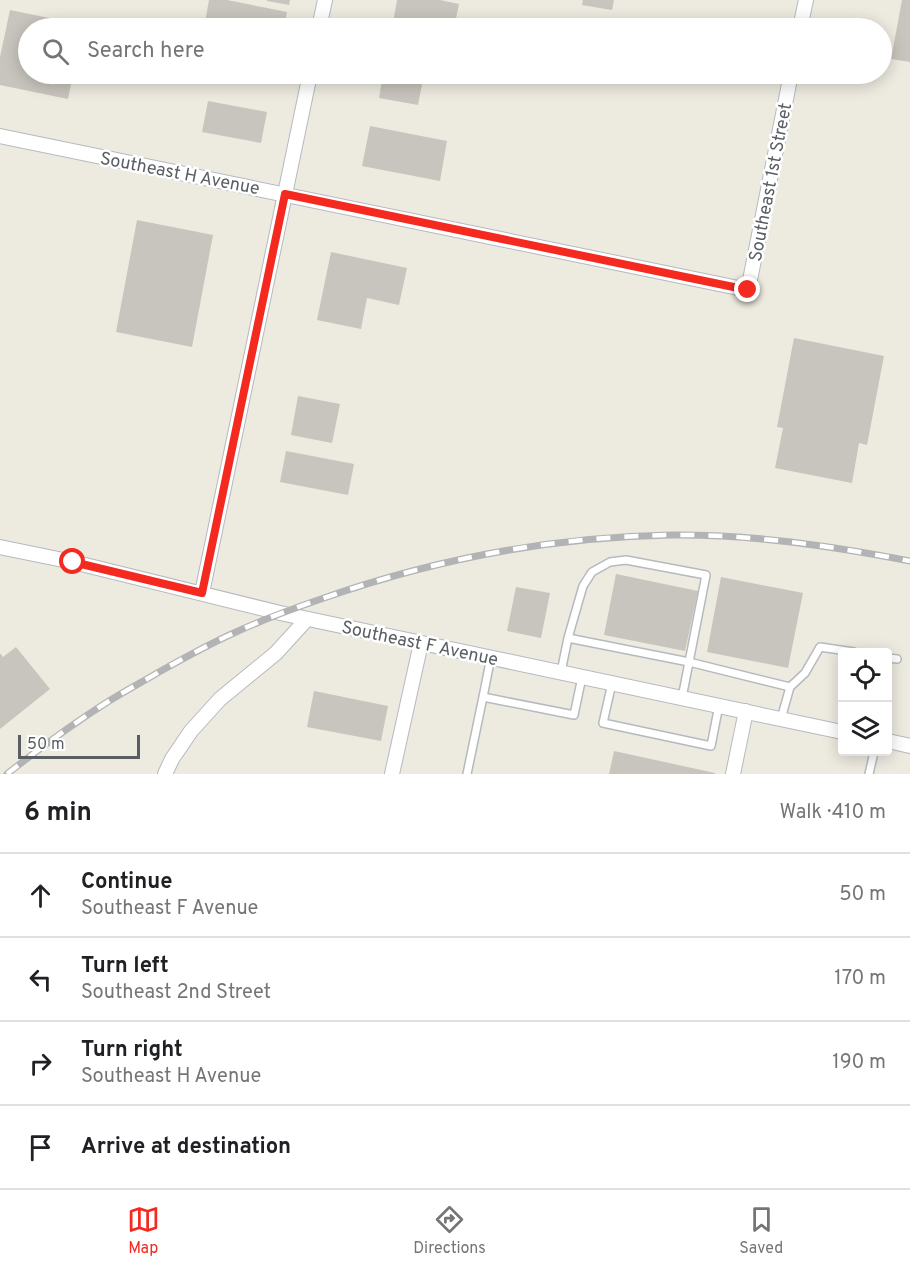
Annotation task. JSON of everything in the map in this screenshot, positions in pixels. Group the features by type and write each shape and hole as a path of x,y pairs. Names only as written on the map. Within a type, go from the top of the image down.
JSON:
{"street":[{"path":"321,18 325,0"},
{"path":"802,18 806,0"},
{"path":"202,593 308,84"},
{"name":"Southeast 1st Street","path":"748,290 789,84"},
{"name":"Southeast H Avenue","path":"0,136 748,290"},
{"name":"Southeast F Avenue","path":"0,547 73,562 307,619 838,731"},
{"path":"165,774 191,731 220,699 276,653 307,619"},
{"path":"392,774 421,643"},
{"path":"733,774 746,711"},
{"path":"892,742 910,746"}],"lane":[{"path":"561,672 583,586 592,572 610,562 626,561 706,576 682,698"},
{"path":"568,638 688,662 790,687"},
{"path":"781,718 790,687 805,673 820,647 838,650"},
{"path":"467,774 491,657"},
{"path":"892,658 897,659"},
{"path":"483,697 574,715 582,677"},
{"path":"612,683 603,723 711,746 719,705"},
{"path":"869,774 873,756"}],"building":[{"path":"209,0 227,0 287,12 286,18 206,18"},
{"path":"267,0 290,0 289,5"},
{"path":"397,0 440,0 459,4 456,18 394,18"},
{"path":"583,0 614,0 612,10 582,5"},
{"path":"902,0 910,0 910,62 892,59"},
{"path":"10,10 49,18 18,18 18,84 71,84 68,99 0,85 0,57"},
{"path":"381,84 422,84 418,105 379,98"},
{"path":"208,101 267,112 261,143 202,132"},
{"path":"370,126 447,141 440,181 362,166"},
{"path":"137,220 213,235 192,347 116,332"},
{"path":"331,252 407,268 399,305 367,298 361,329 317,320"},
{"path":"794,338 884,356 867,445 859,443 852,483 775,468 783,428 777,427"},
{"path":"298,396 340,404 332,443 291,435"},
{"path":"286,451 354,464 348,495 280,482"},
{"path":"616,574 698,591 685,651 604,635"},
{"path":"721,577 803,593 788,668 707,652"},
{"path":"516,587 550,593 541,638 507,631"},
{"path":"16,647 50,689 0,729 0,653 3,657"},
{"path":"314,691 388,706 381,741 307,727"},
{"path":"614,751 715,773 715,774 609,774"}],"railway":[{"path":"7,774 57,736 109,701 226,637 268,618 407,572 537,546 581,540 671,535 791,542 910,561"}],"route":[{"path":"73,562 202,593 285,194 748,290"}]}
